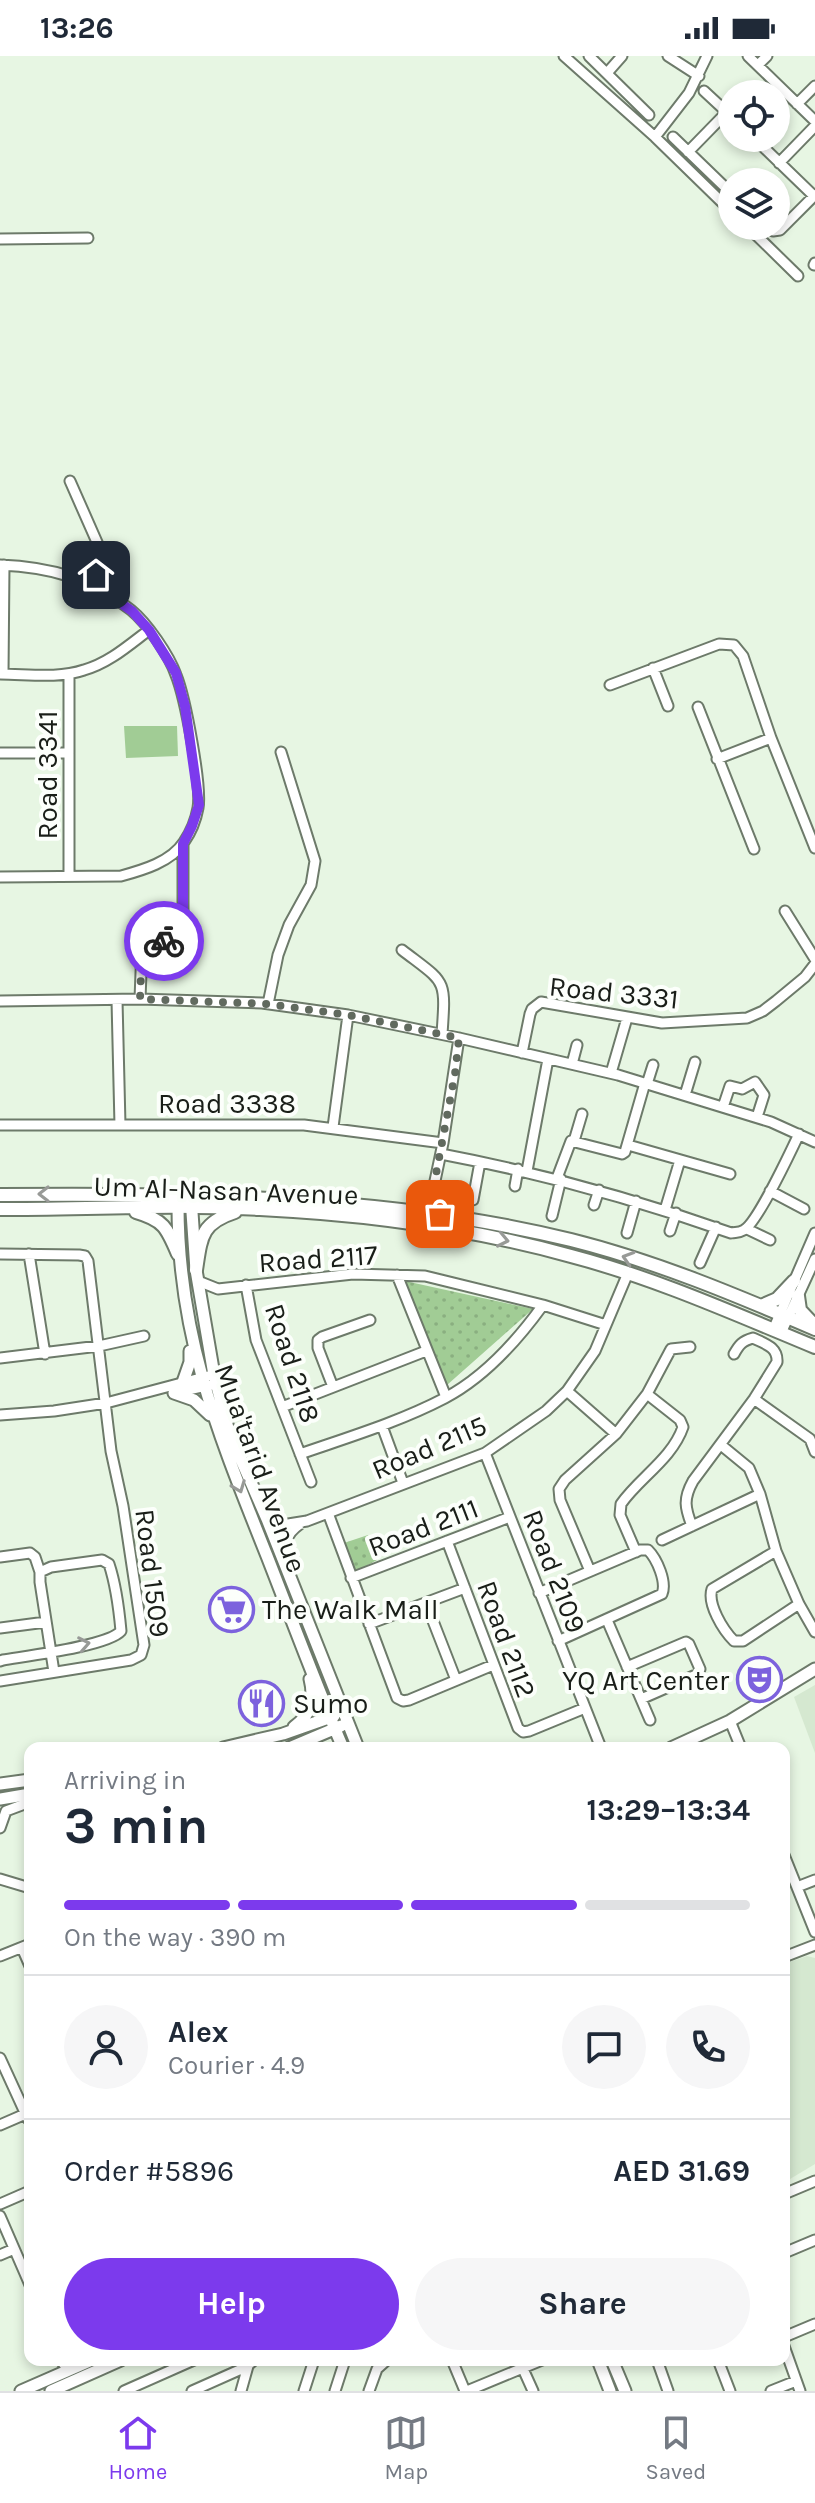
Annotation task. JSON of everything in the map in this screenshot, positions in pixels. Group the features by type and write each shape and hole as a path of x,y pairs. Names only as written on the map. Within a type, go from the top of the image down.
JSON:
{"main road":[{"name":"Um Al-Nasan Avenue","path":"0,1195 184,1202 355,1203 440,1214 571,1240 709,1285 761,1306 815,1347"},
{"name":"Um Al-Nasan Avenue","path":"0,1209 121,1209 184,1202 358,1216 516,1242 628,1273 780,1323 815,1327"},
{"path":"121,1209 157,1219 167,1229 178,1254"},
{"path":"197,1275 201,1241 214,1220 259,1209"},
{"path":"761,1306 777,1299 794,1281"},
{"path":"798,1296 800,1310 815,1327"}],"street":[{"path":"564,56 718,198"},
{"path":"589,56 649,115"},
{"path":"607,73 622,56"},
{"path":"668,56 699,76"},
{"path":"655,137 683,102 707,56"},
{"path":"748,56 773,80"},
{"path":"758,65 767,56"},
{"path":"797,104 815,86"},
{"path":"704,91 718,104"},
{"path":"779,163 815,124 790,97"},
{"path":"688,152 718,124"},
{"path":"673,137 718,181"},
{"path":"768,152 814,195 790,220"},
{"path":"0,239 88,238"},
{"path":"761,240 798,276"},
{"path":"70,481 100,549 99,565 92,583"},
{"path":"140,999 142,947 148,943 175,940 183,932 183,844 199,805 185,706 176,673 149,630 132,611 92,583 43,569 2,565 1,674 69,674 103,663 149,630"},
{"path":"610,685 719,644 734,645 743,656 771,738 812,829 815,848"},
{"path":"653,668 668,706"},
{"name":"Road 3341","path":"69,674 69,876"},
{"path":"698,707 754,849"},
{"path":"717,759 771,738"},
{"path":"268,1004 278,955 289,925 311,885 315,861 281,752"},
{"path":"0,753 69,753"},
{"name":"Road 3341","path":"0,877 121,876 155,865 183,844"},
{"path":"785,911 815,962"},
{"path":"402,950 433,974 443,987 442,1034"},
{"name":"Road 3331","path":"522,1053 530,1014 541,1002 662,1023 747,1018 776,1001 805,977 815,962"},
{"path":"0,1001 140,999 268,1004 348,1015 611,1073 757,1117 815,1142"},
{"name":"Road 3338","path":"117,1000 120,1125"},
{"name":"Road 3338","path":"333,1127 348,1015"},
{"path":"611,1073 627,1018"},
{"path":"440,1214 432,1195 459,1038"},
{"path":"572,1064 577,1045"},
{"path":"515,1186 523,1170 548,1059"},
{"path":"685,1095 695,1062"},
{"path":"552,1216 568,1144 574,1141 622,1154 625,1152 653,1065"},
{"path":"723,1107 730,1086 742,1089 755,1082 764,1095 757,1117"},
{"path":"574,1141 582,1114"},
{"name":"Road 3338","path":"0,1125 274,1124 333,1127 443,1143"},
{"path":"747,1229 799,1134"},
{"path":"628,1145 730,1174"},
{"path":"441,1154 559,1178 731,1233 747,1229 770,1240"},
{"path":"670,1231 670,1211 680,1160"},
{"path":"473,1200 480,1162"},
{"path":"594,1205 599,1190"},
{"path":"770,1191 804,1209"},
{"path":"412,1210 432,1195"},
{"path":"627,1233 636,1201"},
{"name":"Mua'tarid Avenue","path":"184,1202 178,1254 191,1339 202,1382 214,1421 341,1742"},
{"name":"Mua'tarid Avenue","path":"184,1202 215,1380 229,1432 295,1587 356,1742"},
{"path":"700,1263 716,1227"},
{"path":"780,1323 815,1233"},
{"path":"0,1254 29,1254 45,1354"},
{"name":"Road 1509","path":"0,1681 131,1660 141,1655 144,1637 111,1451 87,1258 82,1255 29,1254"},
{"path":"780,1323 798,1296 815,1259"},
{"name":"Road 2115","path":"267,1519 282,1525 307,1521 485,1453 546,1411 567,1391 595,1351 628,1273"},
{"name":"Road 2117","path":"197,1275 218,1289 353,1274 425,1276 543,1305 606,1325"},
{"path":"397,1275 446,1397"},
{"name":"Road 2118","path":"246,1285 256,1340 311,1482"},
{"path":"202,1304 210,1293 218,1289"},
{"name":"Road 2118","path":"300,1454 382,1426 446,1397 490,1366 523,1333 543,1305"},
{"path":"333,1387 318,1348 318,1340 370,1320"},
{"path":"0,1358 99,1346 144,1336"},
{"path":"692,1526 685,1507 685,1495 777,1362 774,1349 753,1338 739,1345 734,1354"},
{"path":"183,1382 190,1362 191,1339"},
{"path":"590,1571 560,1500 559,1489 616,1434 647,1394 671,1349 690,1347"},
{"path":"282,1407 426,1351"},
{"path":"0,1415 106,1403 183,1382 215,1380"},
{"path":"143,1395 174,1393 202,1382"},
{"path":"567,1391 616,1434"},
{"path":"174,1393 196,1401 214,1421"},
{"path":"636,1552 620,1515 621,1504 660,1461 683,1427 680,1420 647,1394"},
{"path":"754,1399 812,1438 815,1452"},
{"path":"382,1426 403,1483"},
{"path":"721,1445 749,1468 760,1494 776,1551 815,1632"},
{"name":"Road 2109","path":"485,1453 599,1742"},
{"path":"662,1540 760,1494"},
{"name":"Road 2111","path":"328,1513 399,1700 409,1700 493,1665"},
{"name":"Road 2111","path":"351,1578 510,1517"},
{"path":"295,1587 286,1539 289,1532 307,1521"},
{"name":"Road 2112","path":"447,1541 520,1731 529,1731 585,1708"},
{"path":"539,1593 644,1549 651,1552 664,1583 660,1597 558,1641"},
{"path":"776,1551 712,1589 711,1602 734,1641 743,1641 799,1604"},
{"path":"0,1557 30,1553 35,1557 40,1572 54,1672"},
{"path":"0,1661 90,1644 118,1635 121,1631 109,1564 96,1560 51,1567 40,1572"},
{"path":"111,1571 132,1568"},
{"path":"369,1624 465,1588"},
{"path":"426,1603 456,1680"},
{"path":"607,1620 650,1720"},
{"path":"0,1628 46,1622"},
{"path":"283,1734 302,1721 312,1700 312,1686 300,1640"},
{"path":"627,1667 686,1642 700,1669 698,1674 641,1699"},
{"path":"684,1742 730,1721 815,1669"},
{"path":"249,1742 347,1718"},
{"path":"730,1721 739,1742"},
{"path":"300,1742 333,1723"},
{"path":"0,1784 24,1781"},
{"path":"0,1799 24,1798"},
{"path":"0,1828 6,1811 24,1801"},
{"path":"790,1870 815,1932"},
{"path":"0,1879 24,1886"},
{"path":"797,1887 815,1880"},
{"path":"790,1955 815,1945"},
{"path":"0,1956 24,1947"},
{"path":"0,2058 24,2107"},
{"path":"0,2128 24,2117"},
{"path":"790,2189 815,2181"},
{"path":"0,2204 24,2194"},
{"path":"0,2216 24,2272"},
{"path":"790,2250 815,2240"},
{"path":"0,2255 14,2249"},
{"path":"790,2334 815,2324"},
{"path":"771,2391 798,2386 790,2363"},
{"path":"65,2366 69,2370"},
{"path":"21,2391 78,2366"},
{"path":"51,2391 107,2366"},
{"path":"124,2391 180,2366"},
{"path":"192,2391 245,2366"},
{"path":"241,2391 250,2366"},
{"path":"304,2391 312,2366"},
{"path":"335,2391 343,2366"},
{"path":"369,2391 380,2366"},
{"path":"455,2366 466,2391 517,2366"},
{"path":"522,2366 533,2391"},
{"path":"600,2366 610,2391"},
{"path":"615,2366 625,2391"},
{"path":"659,2366 668,2391"},
{"path":"720,2366 730,2391"}],"shaded area":[{"path":"815,1685 815,1753 794,1697"},
{"path":"807,1956 815,1958 815,2164 790,2179 790,1962"}],"green space":[{"path":"124,726 177,726 178,756 126,758"},
{"path":"405,1281 533,1309 447,1385"},
{"path":"368,1535 377,1560 359,1570 353,1569 344,1543"}],"way so far":[{"path":"164,941 142,947 140,999 268,1004 348,1015 459,1038 432,1195 440,1214"}],"place":[{"name":"The Walk Mall","path":"231,1609"},
{"name":"YQ Art Center","path":"760,1680"},
{"name":"Sumo","path":"262,1703"}],"route":[{"path":"96,575 92,583 132,611 149,630 176,673 185,706 199,805 183,844 183,932 178,939 164,941"}]}
